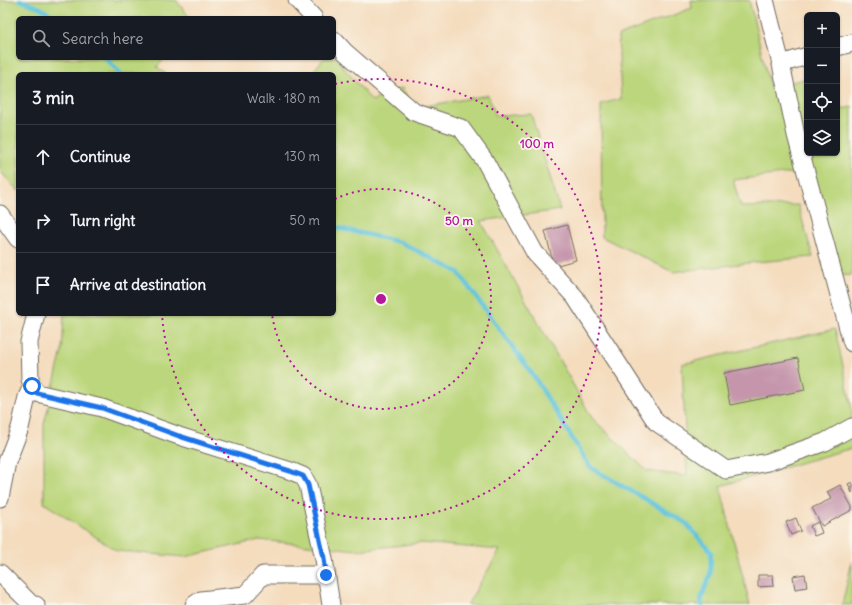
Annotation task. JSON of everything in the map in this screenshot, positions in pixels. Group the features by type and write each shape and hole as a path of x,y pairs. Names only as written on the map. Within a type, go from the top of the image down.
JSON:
{"street":[{"path":"297,0 312,16"},
{"path":"765,0 781,64 796,135 852,343"},
{"path":"336,42 345,52 414,112 461,128 485,161 535,253 575,297 656,422 726,470 768,462 825,442 852,427"},
{"path":"840,46 852,43"},
{"path":"781,64 804,57"},
{"path":"0,214 16,236"},
{"path":"36,316 29,342 30,379 32,386 37,393 102,408 179,436 303,476 308,485 324,558 331,605"},
{"path":"0,498 7,462 20,428 32,386"},
{"path":"0,573 33,605"},
{"path":"194,605 202,600 245,595 263,574 326,575"}],"green space":[{"path":"0,0 176,0 188,16 16,16 16,60 163,60 157,67 163,72 16,72 16,189 0,171"},
{"path":"691,0 749,0 770,88 804,79 804,156 840,156 840,109 852,107 852,275 833,276 800,172 733,180 741,207 798,205 813,257 673,272 602,237 601,104 621,99 618,36 692,8"},
{"path":"336,58 372,101 402,88 414,108 488,95 496,116 531,114 560,210 481,221 592,418 647,471 687,476 682,364 835,329 852,408 852,448 720,486 750,605 467,605 500,550 421,543 357,550 259,540 185,557 117,551 44,503 44,424 62,351 64,316 336,316 336,72 313,72 322,60 336,60"},
{"path":"852,561 852,605 842,605"}],"building":[{"path":"567,225 576,260 554,266 545,231"},
{"path":"798,358 805,390 730,405 724,373"},
{"path":"852,482 852,493 848,484"},
{"path":"840,485 852,507 852,510 822,526 812,508 831,499 827,492"},
{"path":"796,518 801,531 791,535 786,522"},
{"path":"818,522 822,533 814,536 810,526"},
{"path":"805,574 807,587 795,589 793,576"},
{"path":"758,575 773,575 774,586 758,587"}],"waterway":[{"path":"20,0 41,8 53,16"},
{"path":"107,60 119,72"},
{"path":"336,227 400,242 458,272 533,375 590,467 686,523 711,552 710,575 701,599 702,605"}],"route":[{"path":"32,386 37,393 102,408 179,436 303,476 308,485 324,558 326,575"}]}
